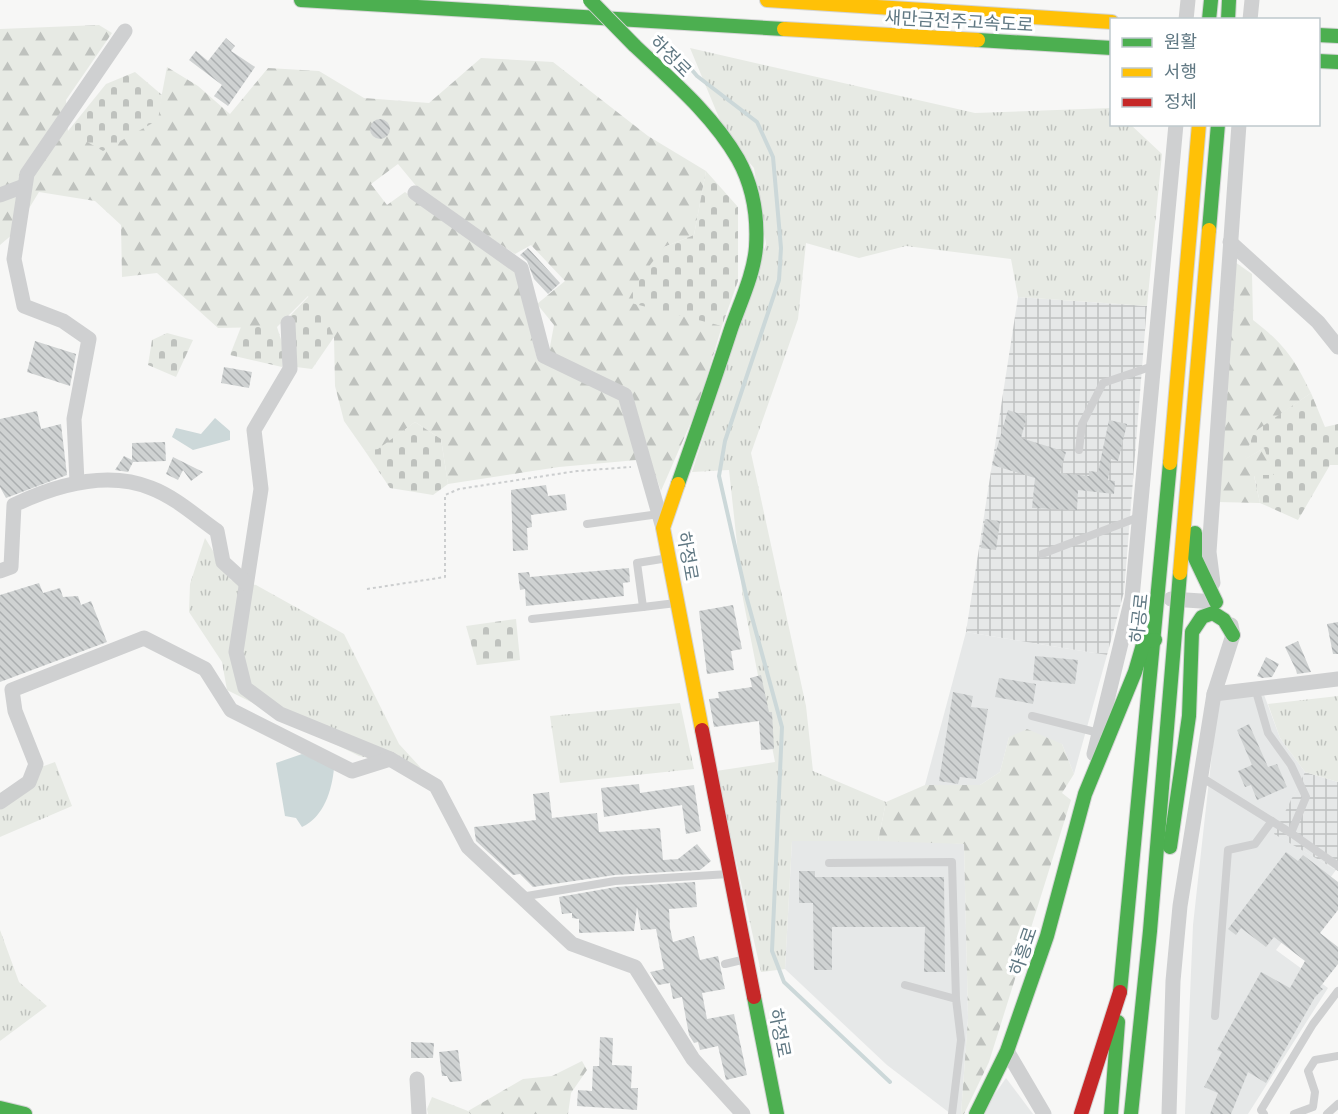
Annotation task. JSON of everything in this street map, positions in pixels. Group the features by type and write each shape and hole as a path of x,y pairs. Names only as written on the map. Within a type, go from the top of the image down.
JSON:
{"main road":[{"name":"새만금전주고속도로","path":"301,0 1110,48"},
{"name":"하정로","path":"590,0 706,116 735,151 749,179 755,215 756,248 747,284 661,521 777,1114"},
{"name":"새만금전주고속도로","path":"767,0 1110,22"},
{"path":"1209,18 1211,0"},
{"path":"1228,18 1229,0"},
{"path":"1320,34 1338,36"},
{"path":"1320,61 1338,62"},
{"name":"하공로","path":"1111,1114 1120,992 1159,599 1199,126"},
{"name":"하공로","path":"1131,1114 1144,993 1218,126"},
{"path":"1194,419 1195,558 1216,602"},
{"path":"1144,993 1181,785 1189,716 1192,632 1197,619 1207,613 1218,614 1227,621 1233,635"},
{"name":"하흥로","path":"976,1114 1007,1051 1047,936 1084,794 1135,672 1144,641 1155,640"},
{"path":"1081,1114 1120,992"},
{"path":"0,1108 25,1114"}],"street":[{"path":"1186,18 1188,0"},
{"path":"1250,18 1252,0"},
{"path":"77,482 74,419 89,339 63,321 24,306 14,259 27,174 125,31"},
{"path":"1084,794 1132,598 1176,126"},
{"path":"1216,602 1209,552 1239,126"},
{"path":"0,195 24,186"},
{"path":"415,193 521,268 543,356 625,395 661,521"},
{"path":"1230,242 1318,321 1338,347"},
{"path":"288,323 290,369 254,430 261,489 236,652 245,688 280,714 390,759 436,786 468,847 572,944 635,967 693,1059 743,1114"},
{"path":"0,571 11,567 7,505 77,482 113,481 151,488 217,531 223,562 246,583"},
{"path":"1159,599 1216,602 1230,615 1233,635 1214,694 1180,906 1173,981 1169,1114"},
{"path":"0,802 28,782 36,764 15,711 12,690 144,638 205,669 231,710 352,771 390,759"},
{"path":"1214,694 1338,679"},
{"path":"1007,1051 1044,1114"},
{"path":"417,1079 419,1114"}],"lane":[{"path":"1079,450 1082,424 1103,383 1153,366"},
{"path":"1042,554 1139,517"},
{"path":"588,524 661,521"},
{"path":"643,607 636,563 669,558"},
{"path":"532,619 678,603"},
{"path":"1255,688 1268,733 1291,765 1306,797 1291,833"},
{"path":"1032,716 1099,733"},
{"path":"1202,777 1291,833 1338,866"},
{"path":"1215,1016 1227,850 1255,844 1272,821"},
{"path":"829,863 952,862 956,999 961,1040 952,1114"},
{"path":"521,897 615,881 731,874"},
{"path":"725,964 747,959"},
{"path":"904,985 956,999"},
{"path":"1264,1114 1261,1110 1313,1024 1338,991"},
{"path":"1294,1114 1312,1107 1315,1092 1308,1071 1315,1060 1338,1056"},
{"path":"1328,1114 1338,1104"}],"path":[{"path":"367,589 445,577 445,495 459,489 577,471 646,466"}],"shaded area":[{"path":"1018,297 1147,306 1124,592 1107,655 966,632"},
{"path":"215,418 230,431 230,440 193,450 172,437 176,428 201,434"},
{"path":"966,632 1107,655 1074,774 1062,744 1009,737 1000,772 980,785 925,785"},
{"path":"1263,692 1280,738 1305,772 1275,834 1336,870 1276,950 1328,988 1248,1114 1185,1114 1193,925 1218,699"},
{"path":"302,754 334,768 331,785 321,810 316,817 302,827 296,818 285,816 276,763"},
{"path":"1305,772 1338,782 1338,871 1274,834"},
{"path":"792,841 927,841 964,844 968,1018 961,1114 951,1114 887,1065 785,969"},
{"path":"1006,1078 1033,1114 981,1114"}],"green space":[{"path":"99,25 112,33 66,100 68,131 157,120 167,67 198,86 230,114 268,68 319,71 364,98 429,103 481,58 553,62 648,136 706,171 694,235 664,247 697,317 722,326 698,406 661,491 626,392 549,352 554,325 537,304 565,281 531,245 515,254 422,193 398,164 371,184 387,205 405,192 516,271 537,359 619,398 637,460 559,467 448,484 441,439 415,422 378,450 365,451 344,421 335,386 334,337 308,296 277,327 218,328 157,273 122,277 121,225 95,201 39,192 14,233 0,245 0,29"},
{"path":"690,48 975,113 1110,108 1110,126 1132,126 1162,154 1147,306 1018,297 1011,259 906,246 859,258 806,243 798,319 751,453 806,706 813,771 886,802 878,841 792,841 785,969 761,972 716,771 775,762 743,599 729,470 692,472 766,244 754,168 727,137"},
{"path":"135,72 162,95 158,120 103,151 68,131 106,84"},
{"path":"706,171 738,207 738,281 722,326 627,302 640,278 664,247 694,235"},
{"path":"1235,262 1252,274 1253,320 1287,352 1311,393 1254,433 1245,459 1264,448 1275,475 1254,476 1260,503 1218,502"},
{"path":"309,296 319,302 334,337 312,369 296,367 290,316"},
{"path":"241,327 277,327 283,346 282,367 230,355"},
{"path":"167,333 193,340 176,377 148,365 152,340"},
{"path":"1311,393 1325,427 1338,424 1338,465 1330,465 1298,520 1260,503 1254,475 1274,475 1264,448 1244,460 1254,432"},
{"path":"415,422 441,439 448,484 433,495 390,488 365,451 378,449"},
{"path":"205,538 231,580 256,585 344,634 399,744 421,768 359,756 227,690 222,662 189,612 190,584"},
{"path":"516,619 520,660 477,665 466,626"},
{"path":"1338,696 1338,782 1305,772 1280,738 1268,704"},
{"path":"680,703 694,769 560,783 550,716"},
{"path":"1027,729 1062,744 1074,774 1062,793 1071,800 989,1062 964,1114 961,1114 968,1018 964,844 878,841 886,802 925,785 980,785 1000,772 1009,737"},
{"path":"55,762 72,806 0,837 0,793 23,779 30,764 44,766"},
{"path":"0,930 19,982 47,1006 0,1041"},
{"path":"582,1061 587,1070 571,1093 568,1114 470,1114 468,1111 523,1079 552,1076"},
{"path":"432,1097 468,1111 470,1114 428,1114 427,1109"}],"building":[{"path":"226,38 235,46 231,51 255,67 228,106 214,96 222,85 189,60 196,51 208,61"},
{"path":"380,119 387,122 390,129 387,136 380,139 373,136 370,129 373,122"},
{"path":"528,248 560,283 548,294 534,279 527,261 520,255"},
{"path":"35,341 76,354 70,386 27,372"},
{"path":"224,367 252,372 249,388 221,383"},
{"path":"1008,410 1027,416 1021,438 1066,452 1060,473 1089,476 1089,471 1098,472 1109,420 1127,424 1118,461 1111,459 1108,480 1115,481 1114,494 1078,490 1077,510 1032,508 1035,478 992,465"},
{"path":"37,411 41,429 61,424 67,475 6,498 0,487 0,419"},
{"path":"165,442 166,461 133,462 128,472 115,470 124,456 132,460 132,443"},
{"path":"173,457 203,472 191,481 183,470 178,480 166,474"},
{"path":"546,485 548,496 565,494 567,510 531,515 532,527 527,528 528,550 513,551 511,490"},
{"path":"985,519 1000,521 996,550 981,548"},
{"path":"629,568 630,582 623,583 624,596 526,606 525,589 520,590 518,573 529,572 530,577"},
{"path":"39,583 43,593 60,588 63,597 78,596 81,605 91,601 107,642 0,682 0,595"},
{"path":"733,605 742,649 731,651 734,670 707,674 699,611"},
{"path":"1338,622 1338,654 1333,654 1327,624"},
{"path":"1298,641 1311,672 1297,674 1285,647"},
{"path":"1035,656 1078,660 1075,684 1033,680"},
{"path":"1266,657 1279,664 1272,677 1262,678 1257,676"},
{"path":"761,675 769,712 772,712 774,749 761,750 759,721 714,727 710,705 709,699 719,698 718,692 752,687 750,678"},
{"path":"999,678 1036,684 1033,704 995,697"},
{"path":"953,692 973,696 971,707 988,709 976,779 960,777 958,784 939,781"},
{"path":"1249,724 1268,767 1277,764 1287,787 1257,800 1251,785 1245,787 1238,771 1252,765 1237,730"},
{"path":"639,784 640,793 694,785 701,831 686,834 682,805 604,817 601,788"},
{"path":"549,792 552,818 597,813 599,832 660,828 663,860 678,859 697,844 711,861 700,870 615,875 533,887 520,874 513,875 476,841 474,827 536,820 533,794"},
{"path":"1286,852 1298,861 1303,855 1338,882 1338,910 1320,933 1338,947 1338,964 1320,987 1323,989 1315,997 1266,1083 1248,1072 1231,1114 1210,1114 1218,1093 1204,1087 1222,1052 1217,1050 1261,972 1290,988 1305,961 1274,937 1266,947 1241,928 1236,935 1228,929"},
{"path":"799,871 815,871 815,877 944,877 945,972 924,972 925,927 832,927 832,970 814,970 813,903 799,903"},
{"path":"695,882 697,907 669,909 670,928 673,942 694,936 700,960 718,956 725,989 702,993 707,1019 734,1014 747,1075 726,1080 718,1046 700,1050 698,1042 694,1043 689,1035 682,997 673,999 670,983 658,985 650,972 664,969 656,929 641,930 637,907 634,931 579,933 579,919 572,918 572,913 562,914 559,897 616,887"},
{"path":"600,1037 613,1038 612,1065 632,1066 631,1088 638,1088 637,1110 577,1106 578,1090 592,1091 593,1066 599,1066"},
{"path":"411,1042 434,1043 433,1058 411,1058"},
{"path":"458,1050 462,1081 450,1082 447,1076 442,1076 439,1052"}],"waterway":[{"path":"675,50 697,76 757,122 773,157 781,248 779,280 725,441 719,476 747,599 782,727 772,951 784,982 890,1082"}],"traffic: fast":[{"path":"301,0 784,29"},
{"path":"590,0 634,45"},
{"path":"1209,18 1211,0"},
{"path":"1228,18 1229,0"},
{"path":"1320,35 1338,36"},
{"path":"978,40 1110,48"},
{"path":"634,45 690,98 728,143 743,169 751,191 755,213 756,247 750,278 678,484"},
{"path":"1320,61 1338,62"},
{"path":"1209,230 1218,126"},
{"path":"1120,992 1170,463"},
{"path":"1195,533 1195,558 1216,602"},
{"path":"1131,1114 1150,931 1180,573"},
{"path":"1170,847 1189,716 1192,632 1202,617 1213,613 1224,620 1233,635"},
{"path":"976,1114 1007,1051 1047,936 1085,794 1135,672 1144,641 1155,640"},
{"path":"754,997 777,1114"},
{"path":"1111,1114 1118,1022"},
{"path":"0,1108 25,1114"}],"traffic: slow":[{"path":"767,0 1110,22"},
{"path":"784,29 978,40"},
{"path":"1170,463 1199,126"},
{"path":"1180,573 1209,230"},
{"path":"678,484 663,528 702,730"}],"traffic: jam":[{"path":"702,730 754,997"},
{"path":"1081,1114 1120,992"}]}
